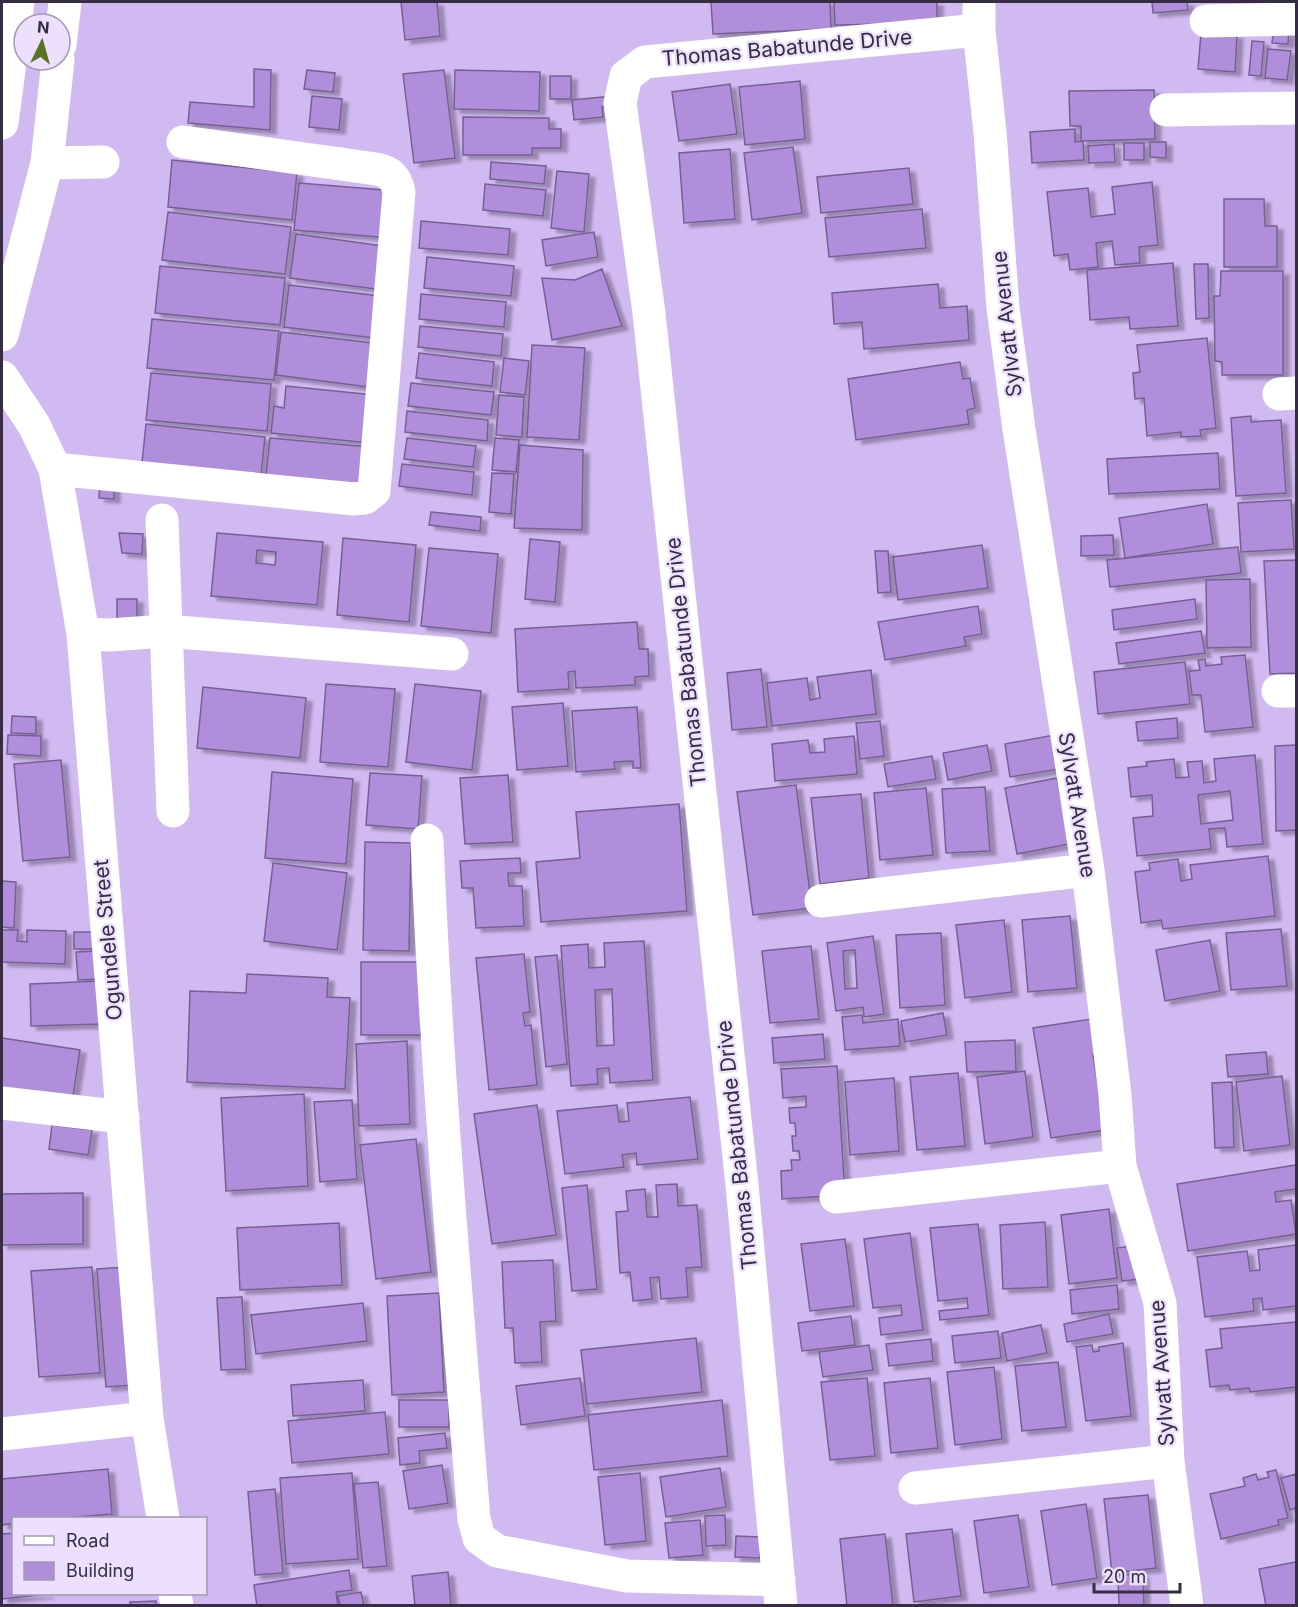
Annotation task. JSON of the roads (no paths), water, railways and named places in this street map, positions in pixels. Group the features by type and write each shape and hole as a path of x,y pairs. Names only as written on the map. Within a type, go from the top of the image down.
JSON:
{"main road":[{"path":"2,123 18,2"},
{"name":"Sylvatt Avenue","path":"979,16 1005,330 1088,870 1115,1095 1120,1166 1160,1303 1168,1461 1187,1605"},
{"name":"Thomas Babatunde Drive","path":"780,1593 743,1196 651,325 620,103 626,76 645,62 979,16"},
{"path":"1206,21 1296,20"},
{"path":"2,335 47,164 57,72"},
{"path":"1166,110 1296,108"},
{"path":"56,469 354,499 365,498 374,491 399,192 396,179 387,171 376,169 183,142"},
{"path":"47,164 103,162"},
{"name":"Ogundele Street","path":"2,377 34,425 56,469 83,634 147,1418 163,1517"},
{"path":"162,520 172,811"},
{"path":"83,634 165,632 452,654"},
{"path":"426,840 431,952 452,1241 474,1519 479,1538 496,1551 627,1576 780,1593"},
{"path":"821,901 1088,870"},
{"path":"2,1103 123,1117"},
{"path":"836,1197 1120,1166"},
{"path":"2,1434 147,1418"},
{"path":"915,1488 1168,1461"}]}
